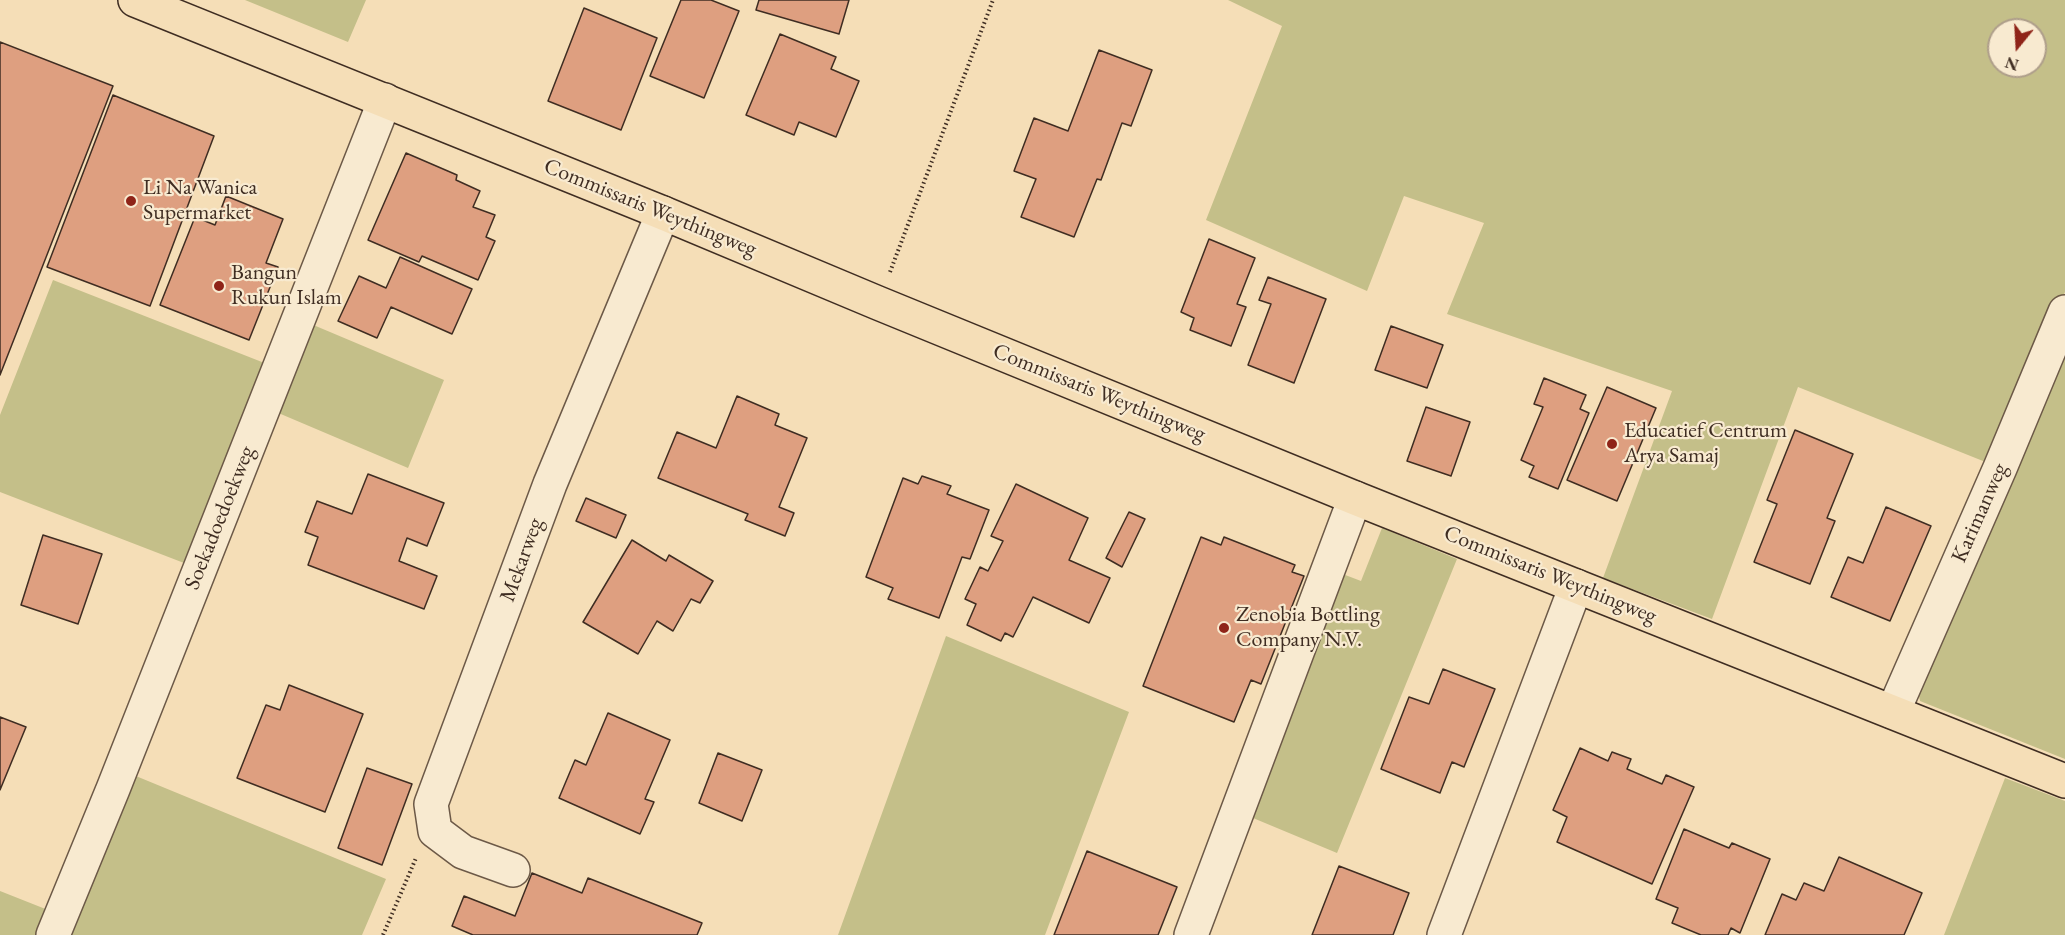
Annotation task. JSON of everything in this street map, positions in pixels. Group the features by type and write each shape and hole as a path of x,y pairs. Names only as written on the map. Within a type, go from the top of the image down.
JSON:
{"main road":[{"name":"Commissaris Weythingweg","path":"135,0 663,213 1356,498 2065,781"}],"street":[{"name":"Soekadoedoekweg","path":"53,935 113,789 385,100"},
{"name":"Mekarweg","path":"435,831 431,804 550,484 663,213"},
{"name":"Karimanweg","path":"1893,712 2000,468 2065,312"},
{"path":"1191,935 1356,498"},
{"path":"1444,935 1576,586"},
{"path":"435,831 463,852 513,870"}],"path":[{"path":"878,303 993,0"},
{"path":"383,935 424,840 435,831"}],"shaded area":[{"path":"245,0 366,0 348,42"},
{"path":"1228,0 2065,0 2065,292 1993,465 1798,387 1712,619 1603,578 1672,391 1447,314 1484,223 1404,196 1367,291 1206,220 1282,26"},
{"path":"53,280 267,364 184,563 0,492 0,415"},
{"path":"311,324 444,380 408,468 276,412"},
{"path":"2065,338 2065,759 1920,701 1916,683"},
{"path":"1382,528 1457,559 1337,853 1229,808 1327,568 1361,581"},
{"path":"946,636 1129,712 1045,935 838,935"},
{"path":"131,774 386,879 362,935 65,935"},
{"path":"2005,778 2065,801 2065,935 1944,935"},
{"path":"0,891 48,910 38,935 0,935"}],"building":[{"path":"681,0 711,0 739,11 704,98 650,76"},
{"path":"759,0 849,0 839,34 756,10"},
{"path":"584,8 657,38 621,130 548,101"},
{"path":"780,34 836,57 831,69 859,81 836,137 799,122 794,135 746,115"},
{"path":"0,42 113,86 0,375"},
{"path":"1099,50 1152,70 1131,126 1122,123 1101,180 1097,179 1074,237 1021,217 1036,179 1014,171 1034,118 1068,131"},
{"name":"Li Na Wanica Supermarket","path":"113,95 214,136 150,306 47,267"},
{"path":"406,153 457,175 456,180 480,191 473,207 495,215 486,237 495,241 478,280 422,256 419,262 368,240"},
{"name":"Bangun Rukun Islam","path":"226,196 283,219 266,263 278,267 249,340 160,305 195,217 215,225"},
{"path":"1209,239 1255,258 1237,304 1246,307 1231,346 1190,330 1194,318 1181,312"},
{"path":"400,257 472,289 452,334 391,307 377,338 338,321 359,276 386,288"},
{"path":"1268,277 1326,299 1294,383 1248,365 1271,304 1259,300"},
{"path":"1391,326 1443,345 1427,388 1375,370"},
{"path":"1544,378 1586,395 1580,409 1589,413 1558,489 1529,477 1534,466 1521,460 1543,407 1534,404"},
{"name":"Educatief Centrum Arya Samaj","path":"1607,387 1656,408 1617,501 1567,480"},
{"path":"737,396 779,414 775,425 807,438 779,507 794,513 785,536 745,520 748,514 658,478 677,432 716,448"},
{"path":"1426,407 1470,422 1451,476 1407,461"},
{"path":"1795,430 1853,454 1827,518 1835,521 1810,584 1754,562 1777,504 1767,500"},
{"path":"368,474 444,503 427,546 407,538 399,561 437,576 424,609 308,565 318,537 305,532 317,501 352,514"},
{"path":"922,476 951,486 947,494 989,510 970,559 962,557 939,618 888,599 893,588 866,577 903,478 918,484"},
{"path":"1016,484 1088,518 1069,560 1110,578 1089,623 1033,597 1013,637 1005,633 1001,641 967,625 976,604 965,599 980,567 988,571 1003,541 991,536"},
{"path":"586,498 626,515 616,538 576,521"},
{"path":"1886,507 1931,526 1890,621 1831,597 1848,557 1863,563"},
{"path":"1129,512 1145,519 1122,567 1106,558"},
{"path":"43,535 102,554 78,624 21,605"},
{"name":"Zenobia Bottling Company N.V.","path":"1201,537 1221,545 1224,537 1295,565 1292,572 1304,576 1261,684 1251,680 1234,722 1143,686"},
{"path":"632,540 666,561 669,555 713,581 700,603 691,599 673,631 657,621 638,654 583,622"},
{"path":"1443,669 1495,689 1464,767 1452,762 1440,793 1381,769 1409,697 1429,704"},
{"path":"289,685 363,714 325,812 237,778 266,705 280,710"},
{"path":"608,713 670,740 645,799 654,802 640,834 559,798 575,760 586,765"},
{"path":"0,717 26,727 0,790"},
{"path":"1580,748 1608,761 1612,752 1631,759 1627,769 1662,784 1666,775 1694,787 1652,884 1557,842 1567,817 1553,810"},
{"path":"718,753 762,770 742,821 699,803"},
{"path":"367,768 412,784 382,865 338,848"},
{"path":"1684,829 1729,848 1732,843 1770,859 1740,933 1731,928 1728,935 1701,935 1672,923 1678,908 1656,899"},
{"path":"1087,851 1177,887 1158,935 1054,935"},
{"path":"1839,857 1922,893 1904,935 1765,935 1782,894 1796,900 1804,883 1824,891"},
{"path":"1339,866 1409,893 1393,935 1312,935"},
{"path":"532,873 582,893 588,878 702,923 697,935 473,935 452,926 464,896 515,916"}],"place":[{"name":"Li Na Wanica Supermarket","path":"131,201"},
{"name":"Bangun Rukun Islam","path":"219,286"},
{"name":"Educatief Centrum Arya Samaj","path":"1612,444"},
{"name":"Zenobia Bottling Company N.V.","path":"1224,628"}]}
